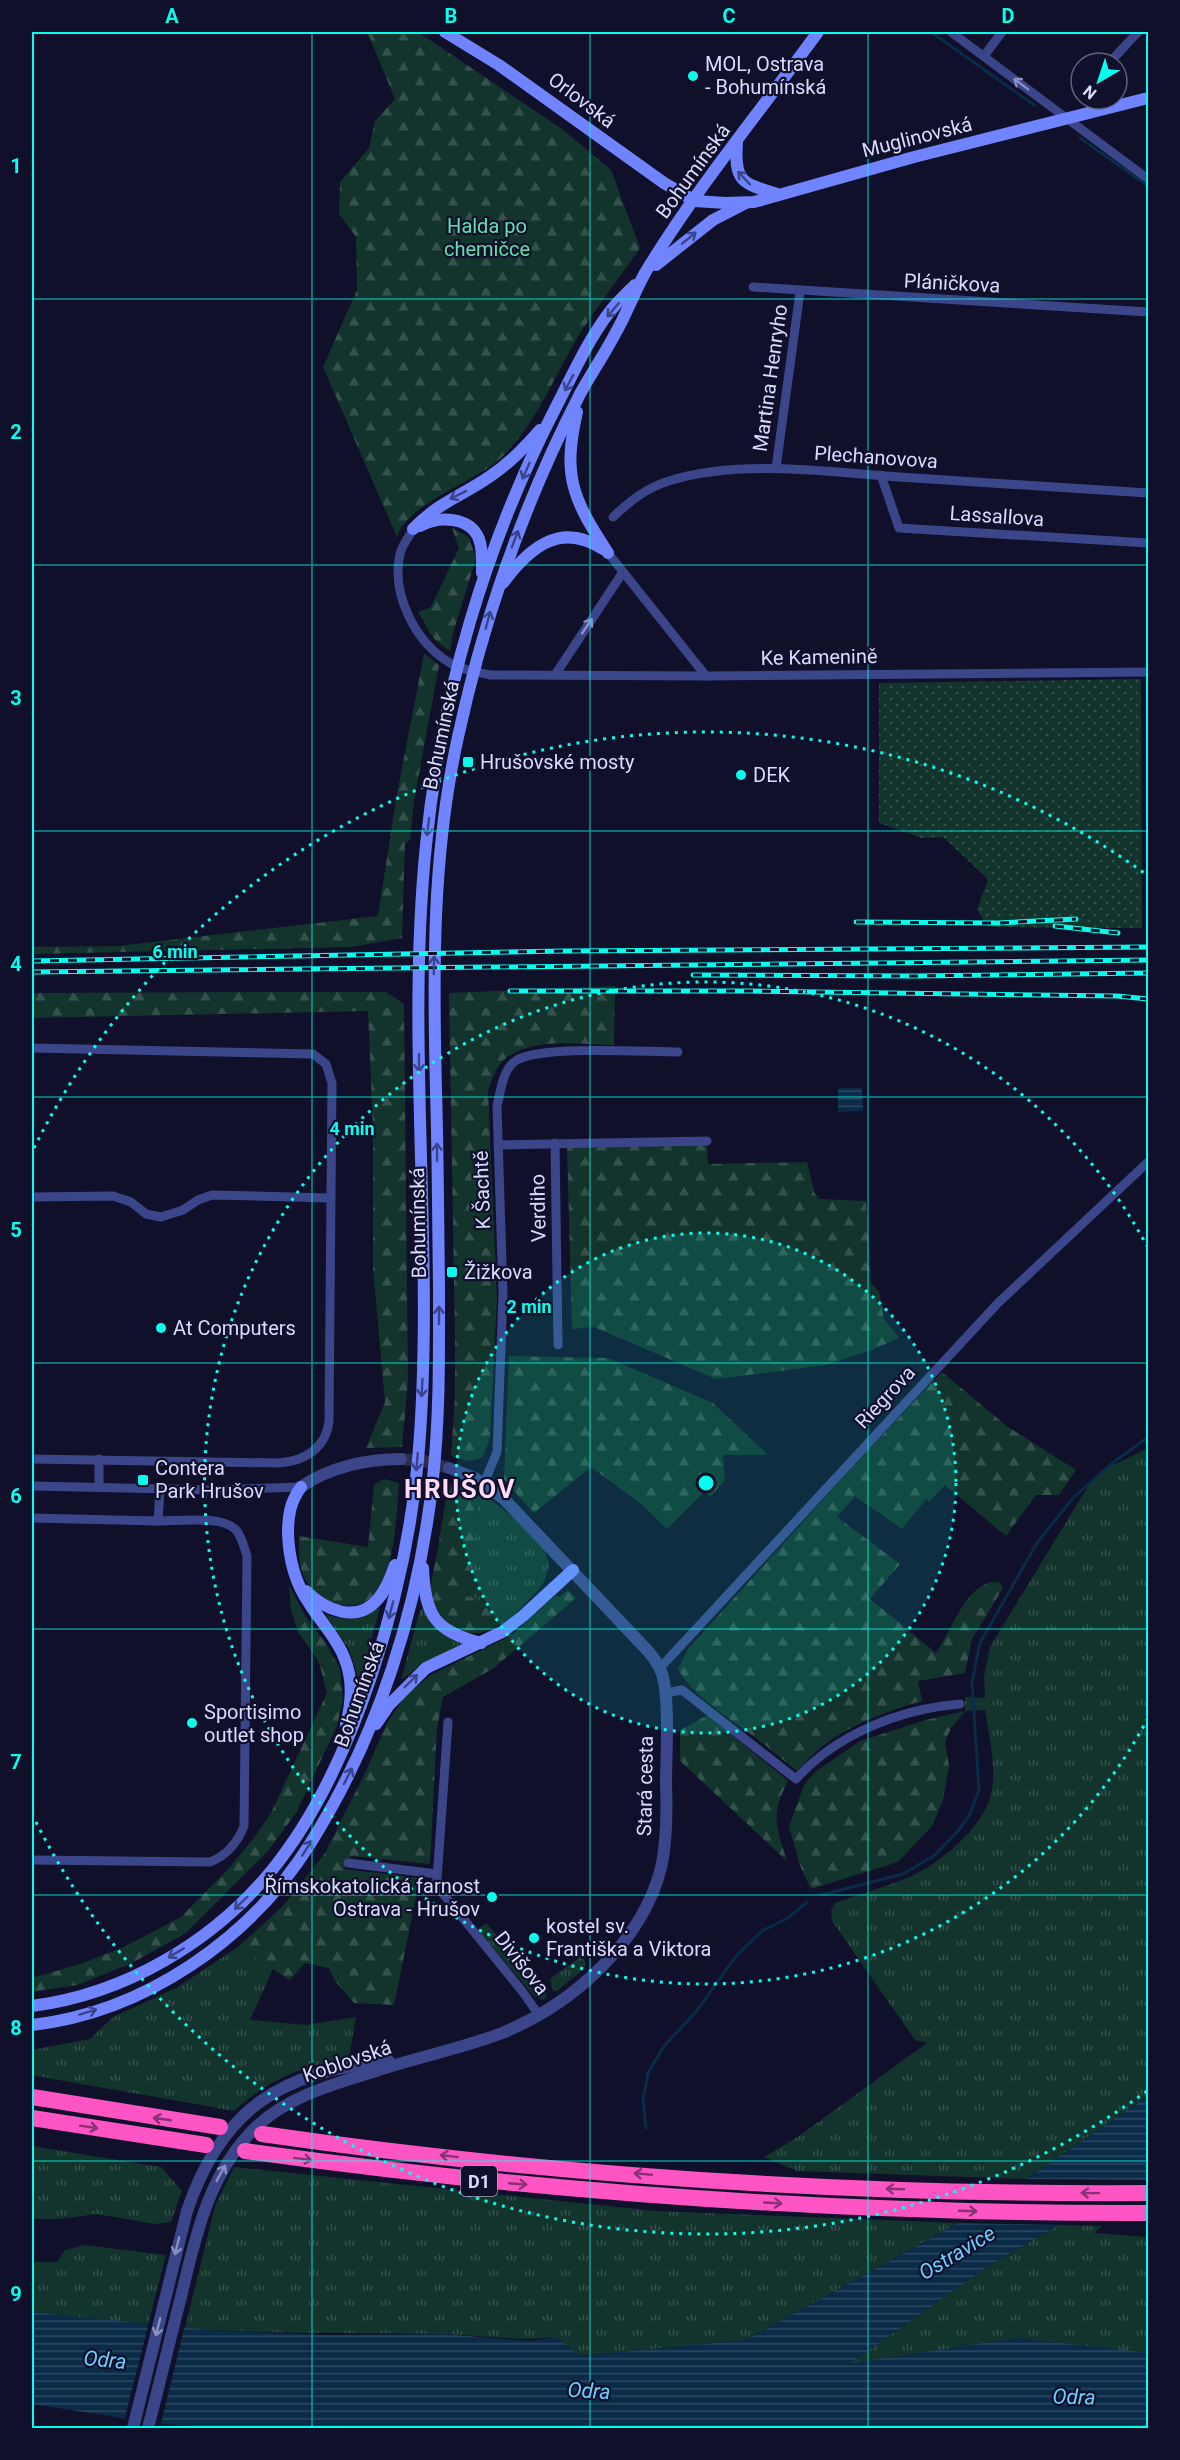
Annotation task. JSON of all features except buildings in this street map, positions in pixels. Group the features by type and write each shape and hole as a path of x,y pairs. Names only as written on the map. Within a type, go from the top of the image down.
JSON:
{"highway":[{"path":"32,2097 220,2127"},
{"path":"32,2118 206,2145"},
{"name":"D1","path":"262,2134 484,2160 702,2179 974,2191 1149,2193"},
{"name":"D1","path":"245,2151 485,2181 714,2200 960,2211 1149,2213"}],"main road":[{"name":"Orlovská","path":"445,32 499,65 664,183 695,201"},
{"name":"Bohumínská","path":"32,2025 69,2018 132,1996 196,1962 235,1932 270,1898 294,1868 335,1800 363,1744 399,1646 425,1535 432,1486 436,1439 439,1332 433,1005 437,886 446,806 459,733 481,646 495,594 534,492 582,390 621,323 644,276 695,201 818,32"},
{"name":"Muglinovská","path":"695,201 746,203 1149,98"},
{"path":"737,143 735,164 739,175 753,186 777,194"},
{"path":"644,276 713,220 746,203"},
{"name":"Bohumínská","path":"32,2006 82,1996 125,1980 166,1959 205,1934 241,1903 272,1870 308,1818 360,1706 382,1641 408,1532 419,1438 423,1330 418,1005 420,925 431,803 439,752 453,687 477,599 512,504 550,418 609,312 644,276"},
{"path":"582,390 572,435 570,458 574,493 588,523 608,553"},
{"path":"413,529 443,503 471,489 509,463 550,418"},
{"path":"413,529 439,519 455,520 475,532 479,538 482,559 477,599"},
{"path":"495,594 525,555 540,544 558,538 573,538 589,541 608,553"},
{"path":"300,1487 291,1503 288,1529 291,1563 297,1582 308,1602 340,1648 350,1679 348,1717 333,1768"},
{"path":"297,1582 317,1602 327,1608 349,1612 368,1607 377,1601 384,1591 408,1532"},
{"path":"425,1535 423,1580 427,1599 436,1620 450,1634 481,1643"},
{"path":"363,1744 389,1705 426,1668 502,1632 573,1570"}],"street":[{"path":"951,32 1149,179"},
{"path":"984,56 1002,32"},
{"path":"1120,51 1138,32"},
{"name":"Pláničkova","path":"753,287 801,292 1149,312"},
{"name":"Martina Henryho","path":"776,468 801,292"},
{"name":"Plechanovova","path":"613,518 640,494 670,480 700,474 776,468 1149,493"},
{"name":"Lassallova","path":"881,475 899,528 1149,543"},
{"name":"Ke Kamenině","path":"413,529 400,551 398,574 407,612 420,636 441,657 451,664 474,672 490,675 706,676 1149,672"},
{"path":"608,553 706,676"},
{"path":"555,675 623,572"},
{"path":"32,1048 313,1054 326,1064 332,1083 329,1420 326,1435 319,1447 302,1458 279,1463 32,1459"},
{"name":"K Šachtě","path":"484,1483 495,1458 497,1444 504,1294 497,1106 504,1075 516,1061 545,1052 678,1052"},
{"path":"499,1145 707,1141"},
{"name":"Verdiho","path":"555,1143 558,1344"},
{"name":"Riegrova","path":"660,1668 998,1303 1149,1162"},
{"path":"32,1197 113,1196 131,1202 146,1214 161,1216 183,1210 198,1200 212,1195 330,1198"},
{"path":"99,1459 99,1487"},
{"path":"32,1486 160,1490 300,1487 317,1477 360,1463 401,1459"},
{"name":"Stará cesta","path":"411,2059 486,2039 539,2016 572,1992 609,1957 636,1923 653,1890 661,1867 665,1836 665,1693 660,1668 651,1655 515,1509 484,1483 449,1468"},
{"path":"158,1521 160,1490"},
{"path":"32,1518 213,1521 226,1524 237,1531 247,1556 244,1826 239,1839 220,1858 210,1862 32,1860"},
{"path":"665,1693 682,1690 796,1779 822,1754 862,1731 894,1718 943,1705 960,1704"},
{"name":"Divišova","path":"448,1722 437,1874 440,1890 522,1991 539,2016"},
{"path":"348,1863 437,1874"},
{"name":"Koblovská","path":"133,2428 184,2222 201,2175 228,2133 257,2104 296,2081 349,2065 411,2059"},
{"name":"Koblovská","path":"148,2428 199,2227 216,2182 226,2164 246,2138 263,2121 280,2109 322,2089 411,2059"}],"green space":[{"name":"Halda po chemičce","path":"365,32 418,32 562,129 611,170 640,248 584,327 537,412 514,444 489,467 413,514 403,525 397,537 323,367 357,290 356,237 339,214 340,182 369,148 375,121 395,99 369,36"},
{"path":"452,528 469,537 476,559 453,633 450,651 433,637 418,612 431,607 459,548"},
{"path":"424,654 439,665 414,801 410,840 405,843 402,938 351,947 32,954 32,947 118,946 378,916 396,799"},
{"path":"1141,679 1142,928 988,927 977,910 988,879 943,837 922,838 879,823 879,683"},
{"path":"615,986 614,1045 560,1043 533,1046 521,1050 501,1063 488,1091 497,1299 490,1438 482,1458 468,1461 451,1456 455,1397 455,1338 449,993"},
{"path":"386,992 404,1004 408,1381 402,1447 366,1448 385,1402 373,1268 373,1131 368,1011 32,1018 32,993"},
{"path":"707,1145 708,1164 807,1162 814,1192 819,1199 866,1201 871,1284 879,1291 884,1319 899,1338 826,1365 716,1379 594,1327 572,1329 567,1146"},
{"path":"509,1356 608,1358 713,1403 768,1455 723,1455 725,1480 710,1497 704,1492 667,1529 641,1504 591,1467 534,1513 504,1480"},
{"path":"942,1372 1008,1427 1076,1470 1059,1495 1036,1495 1006,1536 945,1485 929,1502 926,1499 902,1529 855,1496 837,1517 900,1564 870,1599 936,1653 969,1597 978,1588 988,1583 999,1582 1003,1588 972,1639 965,1673 918,1681 922,1701 847,1730 820,1748 797,1771 707,1702 691,1687 678,1669 688,1649"},
{"path":"1148,1448 1148,2096 1026,2179 797,2171 764,2157 799,2136 927,2043 915,2040 832,1921 831,1911 835,1903 896,1882 930,1866 960,1842 977,1823 989,1801 992,1789 993,1759 985,1710 965,1711 965,1697 985,1698 984,1677 990,1647 1090,1483 1101,1471"},
{"path":"384,1479 399,1483 394,1540 383,1580 369,1600 360,1604 350,1606 329,1601 312,1589 303,1575 300,1564 299,1536 368,1547 374,1485"},
{"path":"448,1484 461,1484 479,1501 467,1596 514,1615 497,1627 484,1632 470,1633 456,1629 444,1620 432,1601 432,1581"},
{"path":"461,1484 485,1495 520,1523 544,1547 549,1564 545,1580 514,1615 467,1596 479,1501"},
{"path":"289,1585 305,1616 327,1645 340,1669 343,1700 337,1726 296,1813 268,1851 186,1933 130,1964 77,1985 32,1992 32,1978 83,1963 124,1947 181,1917 230,1867 271,1813 327,1693 319,1662 298,1632 291,1610"},
{"path":"568,1590 576,1598 494,1668 443,1697 437,1728 430,1864 351,1856 344,1869 420,1878 394,2005 354,2003 335,1981 329,1968 305,1963 290,1980 238,1947 282,1907 325,1853 387,1723 406,1695 431,1675 512,1635 556,1595 559,1597"},
{"path":"380,1607 362,1675 358,1677 349,1649 325,1614 340,1618 353,1618"},
{"path":"424,1608 440,1630 465,1643 424,1663 401,1680 420,1610"},
{"path":"965,1711 951,1728 945,1742 949,1766 943,1800 932,1826 898,1862 811,1889 801,1868 789,1827 804,1785 815,1772 860,1741 926,1720"},
{"path":"708,1715 788,1781 777,1813 778,1829 787,1861 680,1761 680,1730"},
{"path":"486,1923 545,1989 547,1995 544,2000 535,1997 478,1930"},
{"path":"238,1947 273,1969 250,2020 306,2025 356,2017 349,2058 316,2065 287,2076 261,2090 234,2111 32,2075 32,2050 90,2039 113,2017 176,1988"},
{"path":"579,1958 586,1963 584,1969 557,1991 553,1991 550,1979"},
{"path":"32,2146 161,2167 182,2191 171,2222 155,2224 97,2214 59,2219 32,2219"},
{"path":"234,2167 656,2211 958,2223 746,2340 580,2356 556,2337 514,2339 442,2334 185,2328 215,2206"},
{"path":"1059,2225 1102,2226 1094,2233 1148,2237 1148,2353 849,2364 991,2264"},
{"path":"85,2245 166,2255 148,2325 32,2312 32,2262 57,2262 65,2250"}],"water":[{"path":"838,1088 862,1088 863,1111 838,1112"},
{"path":"1148,2096 1148,2183 1059,2225 991,2264 851,2363 1018,2338 1148,2353 1148,2428 232,2428 161,2424 32,2404 32,2312 220,2331 327,2335 443,2334 530,2341 556,2337 580,2356 746,2340 975,2214"}],"pier":[{"path":"1021,2179 1148,2180 1148,2186 1066,2225 952,2223"},
{"path":"149,2322 185,2325 160,2427 124,2422"}],"waterway":[{"path":"931,32 1034,105"},
{"path":"1080,138 1148,186"},
{"path":"821,1895 903,1874 935,1855 969,1816 979,1790 972,1682 980,1643 1037,1543 1074,1497 1110,1465 1148,1437"},
{"path":"646,2128 643,2101 648,2073 664,2046 696,2012 736,1956 762,1931 788,1918 807,1902"}],"tunnel":[{"path":"401,1459 424,1461 449,1468"}],"railway":[{"path":"856,922 998,923 1076,919"},
{"path":"1055,926 1118,933"},
{"path":"32,961 564,951 1148,947"},
{"path":"32,972 1148,960"},
{"path":"693,975 913,976 1148,973"},
{"path":"510,991 747,991 1117,996 1148,999"}],"place":[{"name":"MOL, Ostrava - Bohumínská","path":"693,76"},
{"name":"Hrušovské mosty","path":"468,762"},
{"name":"DEK","path":"741,775"},
{"name":"Žižkova","path":"452,1272"},
{"name":"At Computers","path":"161,1328"},
{"name":"Contera Park Hrušov","path":"143,1480"},
{"name":"Sportisimo outlet shop","path":"192,1723"},
{"name":"Římskokatolická farnost Ostrava - Hrušov","path":"492,1897"},
{"name":"kostel sv. Františka a Viktora","path":"534,1938"}],"district":[{"name":"HRUŠOV","path":"460,1489"}],"water label":[{"name":"Ostravice","path":"957,2253"},
{"name":"Odra","path":"105,2360"},
{"name":"Odra","path":"589,2391"},
{"name":"Odra","path":"1074,2397"}]}
